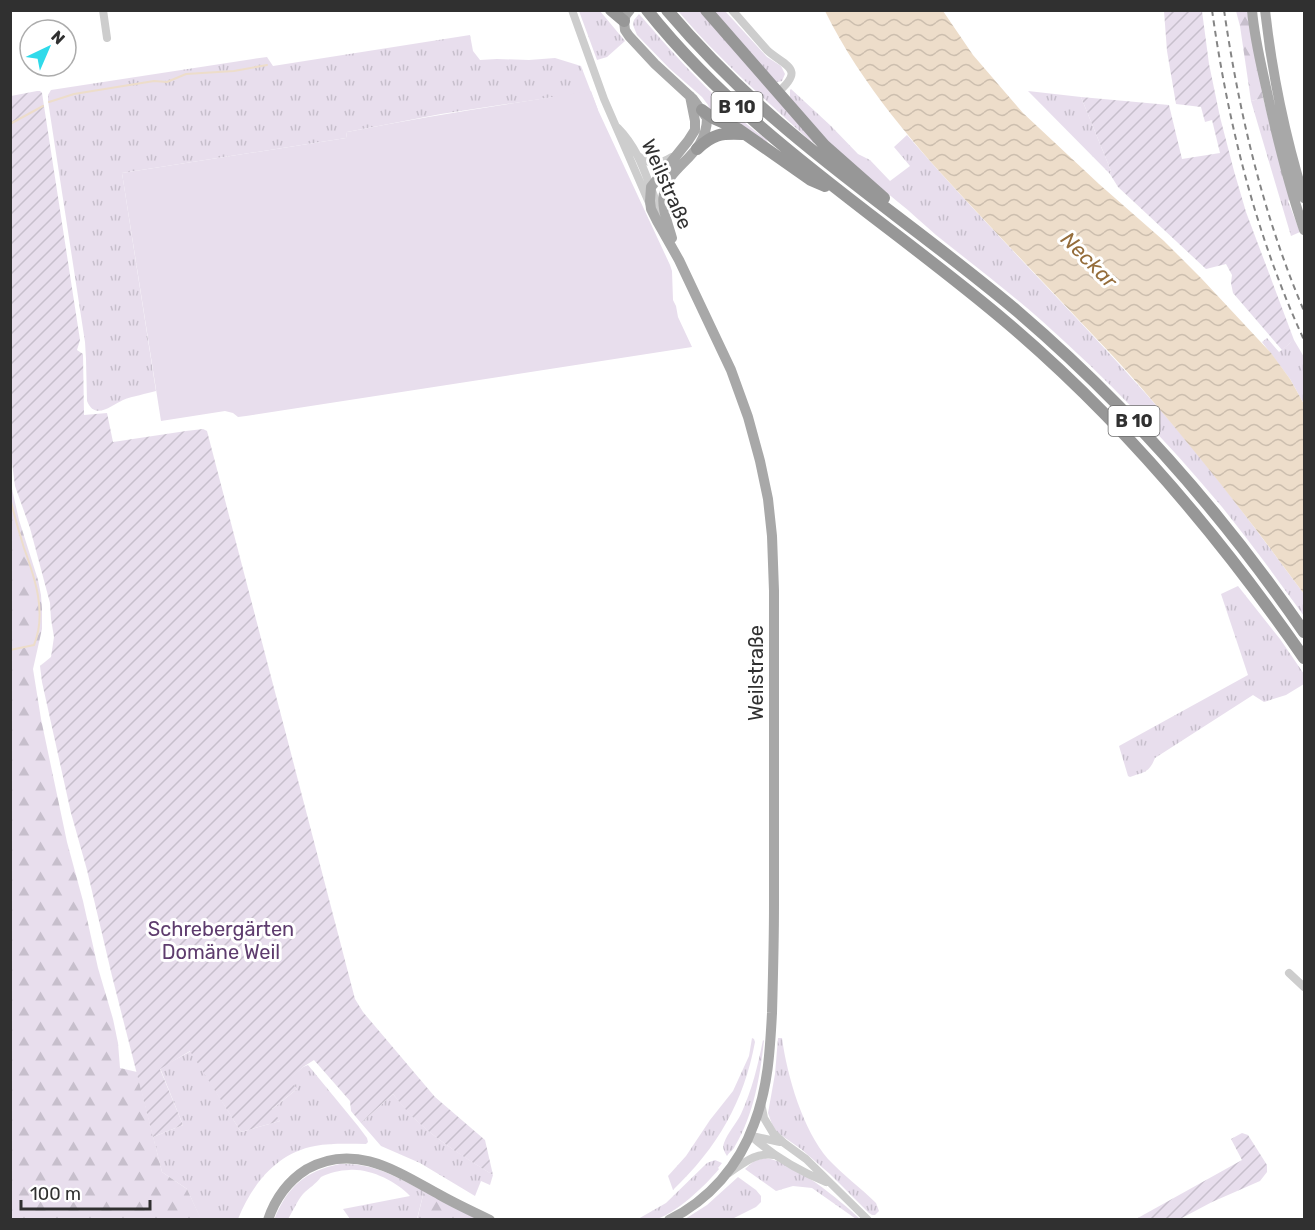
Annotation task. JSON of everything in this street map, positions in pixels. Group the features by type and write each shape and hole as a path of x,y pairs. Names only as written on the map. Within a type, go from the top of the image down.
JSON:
{"highway":[{"path":"611,10 615,15 628,14"},
{"name":"B 10","path":"647,10 688,58 738,107 839,191 1005,321 1101,410 1197,516 1245,575 1305,658"},
{"name":"B 10","path":"667,10 718,67 776,120 987,286 1094,381 1134,422 1224,524 1305,632"},
{"path":"706,10 824,145 877,191 916,231"},
{"path":"702,110 746,134 811,180 839,191"},
{"path":"697,149 706,140 717,135 746,134"}],"main road":[{"path":"1252,10 1254,33 1268,99 1305,198"},
{"path":"1265,10 1279,100 1298,181 1305,230"},
{"path":"628,14 625,30 655,64 690,96 707,118 702,141 668,181 664,192 668,226"},
{"path":"651,209 651,187 688,141 694,130 695,121 690,96"},
{"name":"Weilstraße","path":"651,209 679,260 731,370 743,402 760,461 770,518 774,591 773,966 770,1052 761,1103 746,1156 700,1200 669,1220"},
{"name":"Weilstraße","path":"668,226 679,260"},
{"path":"268,1220 281,1193 297,1176 316,1165 345,1158 368,1160 384,1165 490,1220"}],"street":[{"path":"103,10 108,38"},
{"name":"Weilstraße","path":"572,10 599,88 651,209"},
{"path":"732,10 767,50 789,67 791,73 789,81 777,93"},
{"name":"Weilstraße","path":"616,126 629,139 668,226"},
{"path":"637,156 654,164 675,156"},
{"path":"636,174 651,187 668,181"},
{"path":"1289,973 1305,987"},
{"path":"761,1103 766,1124 773,1133 806,1159 868,1220"},
{"path":"750,1136 784,1143"},
{"path":"750,1136 809,1175 830,1183"},
{"path":"746,1156 762,1154 777,1156"}],"green space":[{"path":"579,11 600,11 625,41 607,57 597,60"},
{"path":"678,11 700,11 817,145 740,76"},
{"path":"712,11 725,11 767,57 781,66 785,74 782,81 773,81"},
{"path":"1164,11 1202,11 1209,64 1234,171 1246,212 1294,340 1282,350 1233,293 1232,275 1226,264 1206,269 1118,187 1110,174 1111,171 1081,97 1169,105 1182,159 1220,153 1212,120 1205,122 1201,107 1176,104 1167,51"},
{"path":"1236,11 1249,11 1263,98 1251,101 1240,26"},
{"path":"639,14 699,80 768,143 711,112 702,97 637,35 633,25"},
{"path":"470,35 473,51 480,60 555,58 581,66 598,110 554,97 441,114 347,132 346,138 122,173 156,391 127,399 104,410 94,410 90,407 87,401 85,342 48,101 51,90 267,57 273,66"},
{"path":"791,89 858,154 870,160 890,181 910,166 894,147 907,135 1189,443 1304,594 1304,616 1222,507 1135,411 1042,321 840,154 790,99"},
{"name":"Schrebergärten Domäne Weil","path":"37,91 42,93 80,340 77,350 83,354 84,415 107,413 113,442 203,429 207,431 355,999 363,1012 435,1097 485,1140 493,1175 427,1130 411,1116 393,1094 361,1123 351,1111 350,1101 314,1060 290,1079 297,1089 272,1109 280,1121 241,1132 190,1051 160,1069 183,1125 153,1137 71,813 42,682 40,666 51,657 54,637 50,603 30,528 15,486 11,455 11,96"},
{"path":"591,91 670,265 673,300 692,347 246,416 238,417 225,411 161,421 122,173 346,138 347,132"},
{"path":"1028,91 1081,97 1111,171 1110,174"},
{"path":"1263,98 1290,199 1288,201 1300,232 1291,236 1251,101"},
{"path":"1267,338 1279,352 1294,340 1304,357 1304,404 1290,379 1262,342"},
{"path":"10,480 41,595 42,629 33,669 41,719 67,842 113,1019 120,1068 137,1072 162,1172 187,1189 201,1219 11,1219"},
{"path":"1238,586 1280,639 1304,674 1304,684 1286,695 1264,702 1253,695 1155,758 1151,767 1146,771 1128,776 1119,746 1248,675 1221,594"},
{"path":"752,1038 755,1042 750,1064 736,1104 703,1158 673,1190 668,1176 686,1156 733,1091 749,1056"},
{"path":"778,1038 782,1038 792,1085 811,1133 828,1159 876,1203 879,1211 875,1215 869,1213 831,1175 773,1127 768,1113"},
{"path":"763,1040 755,1095 747,1121 734,1148 727,1156 723,1145 741,1114 748,1096"},
{"path":"191,1051 241,1132 280,1121 271,1110 297,1089 289,1079 308,1065 358,1126 368,1142 366,1144 315,1146 288,1156 267,1172 258,1183 238,1219 201,1220 187,1189 162,1172 153,1137 183,1125 160,1068"},
{"path":"393,1094 433,1135 493,1175 490,1185 481,1181 475,1196 420,1163 381,1146 361,1123"},
{"path":"1242,1133 1248,1135 1267,1165 1267,1172 1260,1181 1180,1219 1136,1219 1242,1160 1231,1139"},
{"path":"765,1158 789,1166 802,1174 829,1192 860,1219 856,1219 812,1188 793,1186 776,1191 745,1169 754,1161"},
{"path":"715,1160 722,1163 719,1169 680,1206 653,1220 638,1219 666,1203 707,1163"},
{"path":"340,1164 374,1168 424,1191 417,1219 350,1219 343,1209 410,1196 397,1185 373,1173 346,1170 321,1177 303,1194 288,1219 274,1220 285,1198 299,1182 317,1171"},
{"path":"738,1177 761,1196 761,1202 756,1207 732,1219 685,1219 707,1205"},
{"path":"424,1191 479,1220 417,1220"}],"water":[{"name":"Neckar","path":"825,11 943,11 973,55 1023,113 1164,241 1271,353 1290,379 1304,404 1304,594 1210,470 1136,382 974,209 892,115 856,65"}],"waterway":[{"path":"49,102 74,94 154,81 167,82 186,74 234,71 267,65"},
{"path":"10,124 43,106"},
{"path":"10,498 35,583 39,608 38,633 34,645 10,650"}],"railway":[{"path":"1212,10 1226,95 1246,179 1272,261 1304,340"},
{"path":"1224,10 1237,87 1254,163 1276,238 1304,311"}]}
